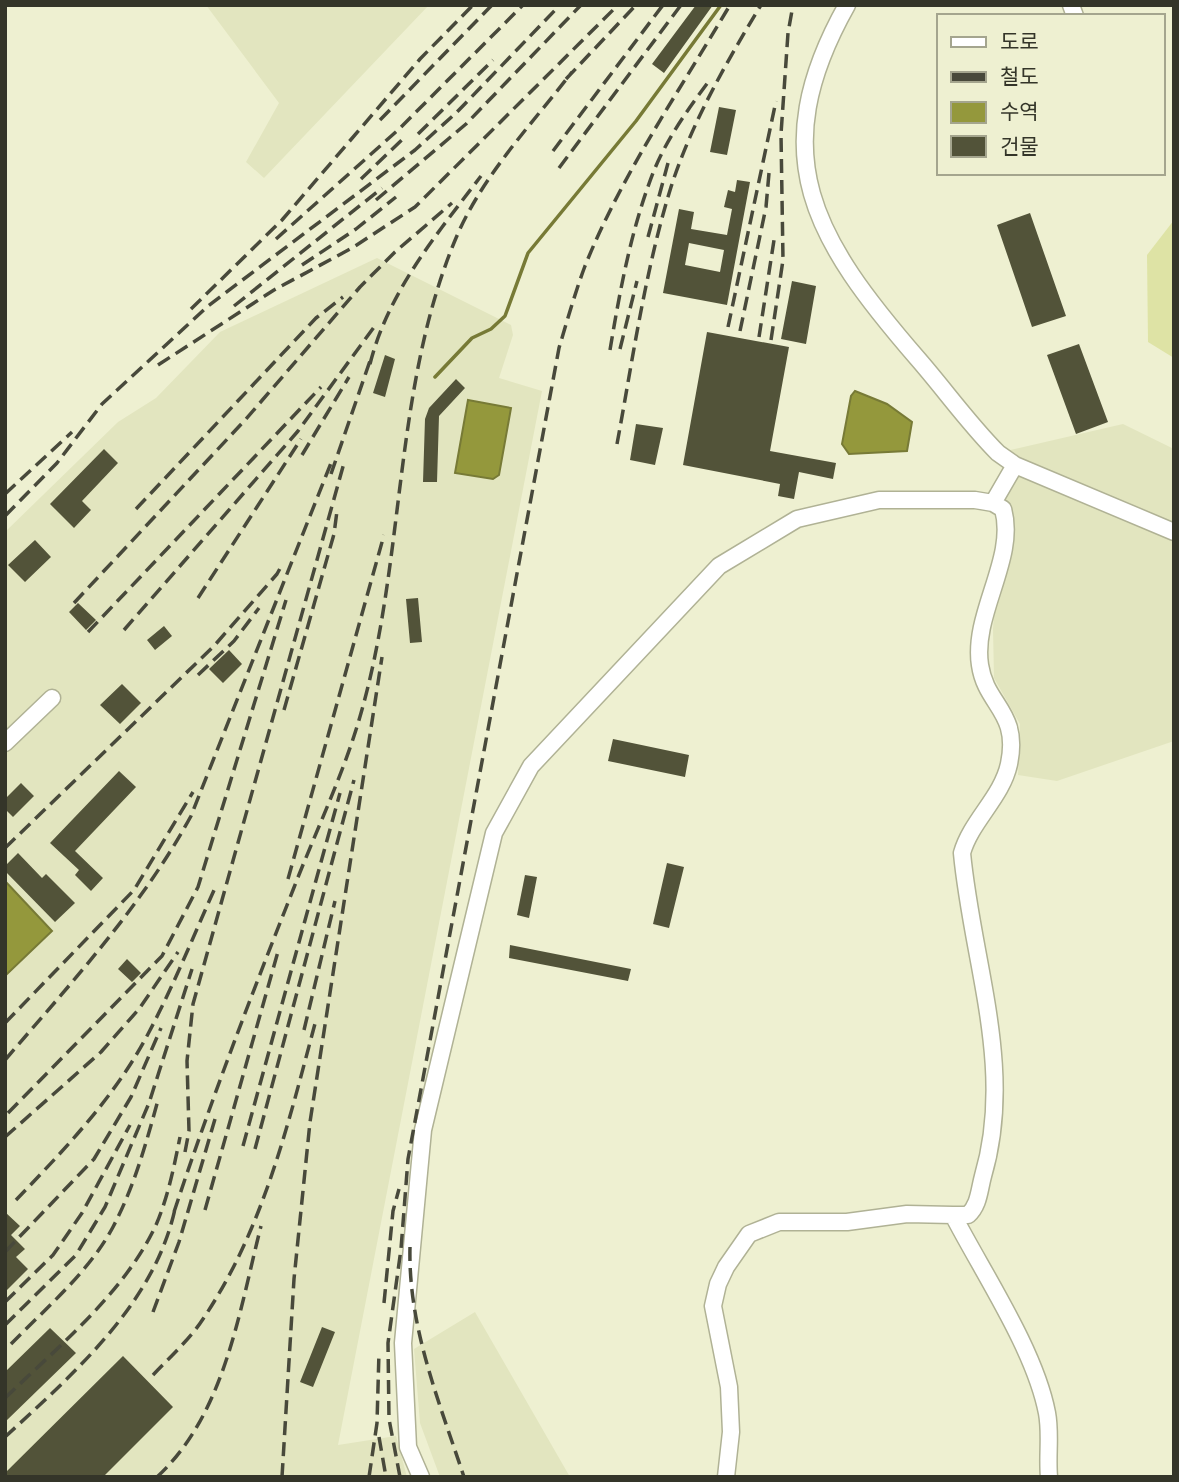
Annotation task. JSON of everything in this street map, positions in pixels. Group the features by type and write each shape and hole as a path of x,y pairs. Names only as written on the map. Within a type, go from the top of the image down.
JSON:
{"street":[{"path":"848,5 825,45 808,106 806,171 818,213 837,257 873,306 983,437 1015,465 1174,532"},
{"path":"993,503 1015,465"},
{"path":"421,1477 408,1447 403,1343 423,1130 494,833 531,766 719,566 797,519 879,500 975,500 993,503 1003,509 1005,536 984,621 980,664 986,685 1006,715 1011,739 1009,765 1002,783 966,840 962,853 995,1063 997,1103 990,1153 976,1208 968,1215 907,1214 847,1222 779,1222 750,1234 726,1267 713,1306 729,1387 731,1432 726,1477"},
{"path":"5,743 52,698"},
{"path":"953,1215 1026,1354 1039,1385 1050,1437 1049,1477"}],"shaded area":[{"path":"206,5 429,5 264,178 246,162 279,103"},
{"path":"1174,220 1174,358 1148,342 1147,255"},
{"path":"377,258 511,325 513,335 499,378 542,391 338,1445 396,1436 407,1477 5,1477 5,532 118,422 156,398 220,332"},
{"path":"1123,424 1174,449 1174,741 1057,781 1018,775 1020,724 994,678 993,629 1006,451"},
{"path":"475,1312 570,1477 440,1477 420,1423 414,1349"}],"water":[{"path":"855,391 887,404 912,422 907,451 849,454 842,444 851,396"},
{"path":"468,400 511,408 499,475 493,479 455,473"},
{"path":"5,881 52,931 5,976"}],"building":[{"path":"696,5 713,5 664,73 652,64"},
{"path":"719,107 736,110 727,155 710,152"},
{"path":"737,180 750,182 727,305 663,293 679,209 694,212 691,229 727,235 732,209 724,207 728,190 735,192","holes":["689,243 724,250 720,272 685,265"]},
{"path":"1030,213 1066,316 1032,327 997,225"},
{"path":"792,281 816,286 806,344 781,339"},
{"path":"707,332 789,347 770,451 836,463 833,479 799,472 794,499 778,496 780,484 683,465"},
{"path":"1079,344 1108,422 1076,434 1047,355"},
{"path":"385,355 395,359 385,397 373,393"},
{"path":"456,379 465,388 439,416 437,482 423,482 425,419 429,408"},
{"path":"636,424 663,428 655,465 630,460"},
{"path":"104,449 118,463 82,501 91,510 74,528 50,504"},
{"path":"35,540 51,557 25,582 8,565"},
{"path":"418,598 422,642 410,643 406,599"},
{"path":"78,603 96,620 86,630 69,612"},
{"path":"164,626 172,636 155,650 147,640"},
{"path":"229,650 242,664 223,683 209,669"},
{"path":"122,684 141,703 120,724 100,705"},
{"path":"613,739 689,755 685,777 608,761"},
{"path":"119,771 136,787 75,851 103,878 91,891 75,875 79,870 50,843"},
{"path":"21,783 34,796 13,817 5,809 5,799"},
{"path":"18,853 42,878 46,874 75,903 55,922 5,871 5,866"},
{"path":"667,863 684,867 669,928 653,924"},
{"path":"525,875 537,877 529,918 517,915"},
{"path":"510,945 631,969 628,981 509,958"},
{"path":"127,959 141,973 132,982 118,969"},
{"path":"5,1212 20,1226 11,1235 25,1249 16,1257 28,1269 5,1292"},
{"path":"322,1327 335,1332 313,1387 300,1382"},
{"path":"50,1328 76,1353 5,1422 5,1372"},
{"path":"123,1356 173,1407 103,1477 5,1477 5,1473"}],"waterway":[{"path":"435,377 472,338 491,329 505,316 528,253 636,121 721,5"}],"railway":[{"path":"191,309 282,220 420,59 473,5"},
{"path":"380,120 492,5"},
{"path":"276,239 398,130 523,5"},
{"path":"5,516 57,463 102,404 208,306 415,150 457,112 560,5"},
{"path":"376,200 466,124 581,5"},
{"path":"158,365 274,290 352,248 415,207 618,5"},
{"path":"566,79 636,5"},
{"path":"553,151 663,5"},
{"path":"559,168 681,5"},
{"path":"400,1477 389,1419 388,1343 401,1249 408,1159 559,348 585,266 616,198 730,5"},
{"path":"617,444 647,283 671,187 699,116 761,5"},
{"path":"771,340 783,260 781,134 788,33 793,5"},
{"path":"418,134 493,60"},
{"path":"174,1212 246,1010 354,736 371,675 383,612 409,422 420,359 435,298 456,238 479,193 572,72"},
{"path":"610,350 632,238 653,173 671,137 709,81"},
{"path":"728,327 776,101"},
{"path":"361,179 404,138"},
{"path":"648,237 668,163"},
{"path":"740,331 766,207 769,173"},
{"path":"370,364 378,338 401,288 431,242 481,176"},
{"path":"234,306 382,188"},
{"path":"302,265 356,229 396,197"},
{"path":"74,603 246,419 360,287 395,252 452,203"},
{"path":"759,337 774,240"},
{"path":"620,349 637,281"},
{"path":"136,509 316,318 343,297"},
{"path":"124,630 298,431 377,323"},
{"path":"331,474 372,355"},
{"path":"302,455 349,377"},
{"path":"88,632 321,387"},
{"path":"5,494 72,432"},
{"path":"198,598 301,439"},
{"path":"5,1060 128,912 151,881 191,816 331,463"},
{"path":"185,1152 189,1131 187,1061 193,1004 344,463"},
{"path":"284,710 334,534 337,511"},
{"path":"288,879 384,535"},
{"path":"5,848 214,646 277,574 283,563"},
{"path":"8,1113 162,956 198,887 286,600"},
{"path":"198,675 234,641 259,608"},
{"path":"282,1477 294,1279 310,1122 382,657"},
{"path":"255,1149 354,780"},
{"path":"5,1023 134,890 193,792"},
{"path":"243,1146 340,793"},
{"path":"16,1200 88,1122 135,1057 166,998 215,888"},
{"path":"304,1030 335,901"},
{"path":"205,1210 279,948"},
{"path":"5,1137 101,1052 139,1009 178,952"},
{"path":"5,1325 76,1255 105,1207 149,1103 192,969"},
{"path":"153,1375 198,1326 242,1249 272,1174 316,1020"},
{"path":"5,1252 94,1159 131,1097 161,1028"},
{"path":"11,1344 66,1289 92,1259 113,1227 133,1181 158,1100"},
{"path":"153,1312 179,1242 215,1119"},
{"path":"5,1302 53,1255 82,1213 130,1125"},
{"path":"5,1398 89,1318 143,1250 164,1204 180,1137"},
{"path":"384,1303 393,1211 399,1189"},
{"path":"5,1437 84,1361 132,1304 151,1273 166,1240 176,1204"},
{"path":"157,1477 180,1452 214,1393 236,1327 261,1226"},
{"path":"410,1247 414,1306 420,1335 435,1392 464,1477"},
{"path":"369,1477 377,1423 379,1352"},
{"path":"379,1437 386,1477"}]}
